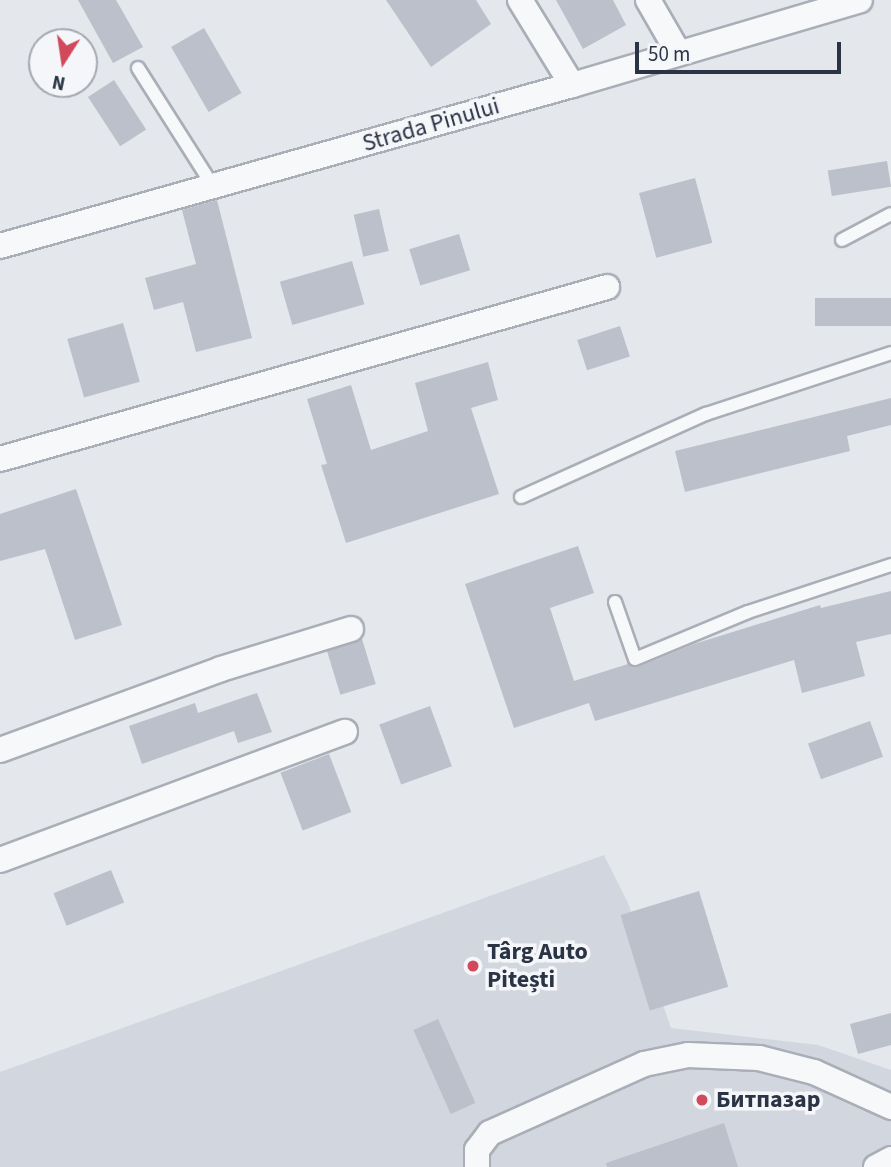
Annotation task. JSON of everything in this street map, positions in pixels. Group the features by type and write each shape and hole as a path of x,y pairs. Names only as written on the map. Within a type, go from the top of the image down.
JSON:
{"street":[{"path":"520,0 572,85"},
{"path":"648,0 678,52"},
{"name":"Strada Pinului","path":"0,246 572,85 860,0"},
{"path":"0,459 607,287"},
{"path":"0,750 221,669 351,629"},
{"path":"0,860 345,732"},
{"path":"477,1167 477,1150 490,1133 644,1064 688,1055 759,1058 814,1072 891,1107"},
{"path":"876,1167 891,1159"}],"lane":[{"path":"138,68 213,186"},
{"path":"842,240 891,214"},
{"path":"521,498 706,414 891,354"},
{"path":"615,602 635,659 748,612 891,565"}],"shaded area":[{"name":"Târg Auto Pitești","path":"604,855 628,903 671,1028 818,1045 891,1070 891,1167 0,1167 0,1072"}],"building":[{"path":"78,0 116,0 143,47 113,63 98,36 98,28 94,28"},
{"path":"386,0 476,0 491,24 431,67"},
{"path":"556,0 613,0 626,25 583,49"},
{"path":"204,28 242,93 209,112 171,47"},
{"path":"114,80 146,129 120,146 89,98 98,98 98,90"},
{"path":"887,161 891,187 832,196 828,170"},
{"path":"695,178 712,243 656,258 639,193"},
{"path":"217,200 252,338 196,352 183,302 154,310 145,278 196,264 182,210"},
{"path":"379,209 389,251 363,257 354,215"},
{"path":"459,234 470,270 420,286 409,249"},
{"path":"352,261 364,304 292,325 280,282"},
{"path":"815,298 891,298 891,326 815,326"},
{"path":"123,323 140,382 84,398 67,339"},
{"path":"620,326 630,356 587,370 577,340"},
{"path":"488,362 498,400 471,408 499,494 346,543 321,465 327,464 307,399 351,385 371,450 428,431 415,383"},
{"path":"891,398 891,425 847,436 850,451 685,492 675,451"},
{"path":"76,489 122,625 75,640 45,549 0,561 0,514"},
{"path":"578,546 594,593 550,608 574,681 628,664 638,667 694,644 820,605 821,608 891,591 891,634 856,642 865,676 802,693 794,660 595,721 589,703 514,728 465,584"},
{"path":"362,639 376,684 340,695 327,650"},
{"path":"257,693 272,732 238,743 234,731 142,764 129,726 195,703 198,713"},
{"path":"430,706 452,766 401,785 379,724"},
{"path":"870,721 883,757 821,779 808,744"},
{"path":"329,754 351,812 303,831 280,773"},
{"path":"111,870 124,902 67,926 54,893"},
{"path":"699,891 728,987 650,1011 621,915"},
{"path":"891,1013 891,1045 858,1054 850,1024"},
{"path":"438,1019 475,1103 451,1114 413,1030"},
{"path":"724,1123 738,1167 607,1167 606,1163"}],"place":[{"name":"Târg Auto Pitești","path":"473,966"},
{"name":"Битпазар","path":"702,1100"}]}
